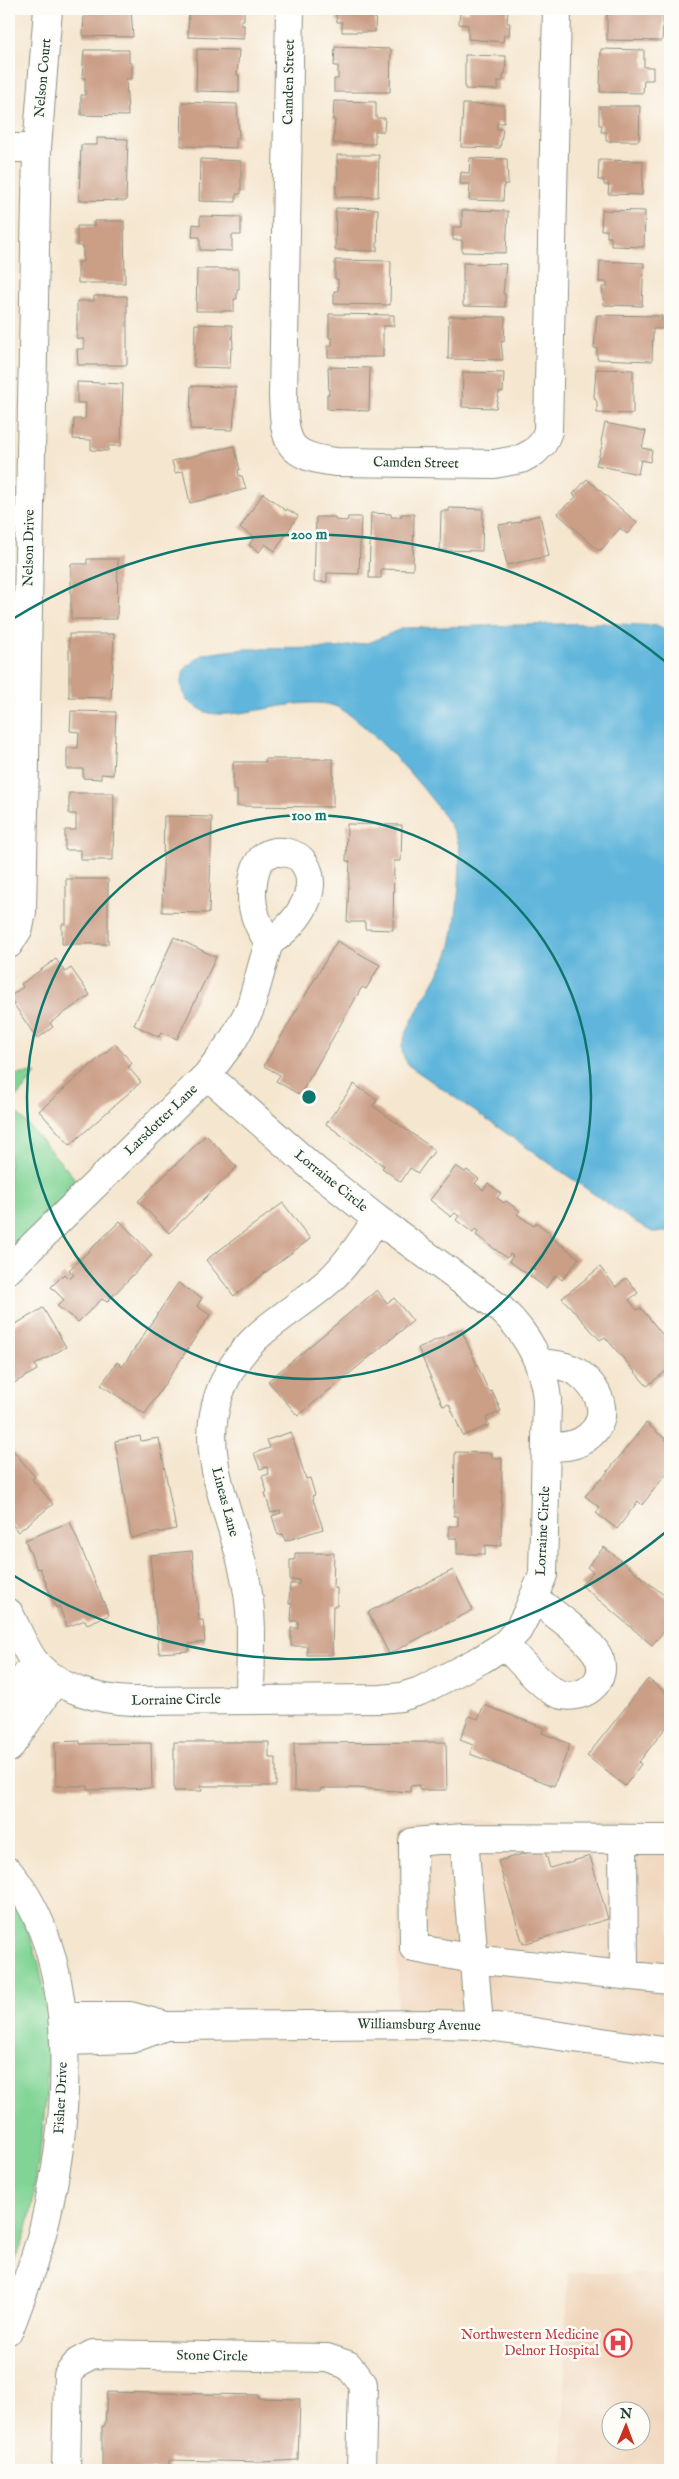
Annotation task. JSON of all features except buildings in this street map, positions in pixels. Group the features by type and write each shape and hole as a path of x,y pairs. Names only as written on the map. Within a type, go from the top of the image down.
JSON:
{"street":[{"name":"Nelson Court","path":"37,148 48,9"},
{"name":"Camden Street","path":"290,9 284,429 294,450 311,459 336,462 494,464 521,458 534,452 543,443 548,432 557,9"},
{"path":"9,148 37,148"},
{"name":"Nelson Drive","path":"9,944 19,928 22,912 37,148"},
{"name":"Larsdotter Lane","path":"9,1269 207,1075 233,1040 250,1009 269,942"},
{"name":"Lorraine Circle","path":"9,1613 35,1662 56,1679 93,1696 110,1700 381,1699 401,1697 420,1691 504,1645 518,1630 543,1576 547,1399 545,1378 540,1363 519,1326 502,1310 378,1219 316,1170 207,1075"},
{"name":"Lineas Lane","path":"250,1699 250,1604 240,1558 216,1480 211,1442 216,1402 226,1377 239,1357 257,1337 332,1278 378,1219"},
{"path":"540,1363 562,1366 576,1371 595,1387 602,1413 598,1424 580,1442 566,1446 546,1447"},
{"path":"504,1645 551,1690 564,1695 576,1695 590,1690 598,1681 600,1667 596,1653 534,1598"},
{"path":"9,1700 35,1662"},
{"path":"9,1748 56,1679"},
{"path":"464,1838 479,2025"},
{"path":"670,1839 464,1838 413,1842 414,1948 473,1959 670,1980"},
{"path":"623,1839 624,1975"},
{"name":"Fisher Drive","path":"9,1872 28,1899 47,1942 59,1993 63,2029 63,2092 52,2188 44,2228 9,2330"},
{"name":"Williamsburg Avenue","path":"63,2029 130,2016 166,2026 479,2025 670,2052"},
{"name":"Stone Circle","path":"66,2470 68,2375 78,2362 93,2354 327,2358 348,2364 363,2384 361,2470"}],"shaded area":[{"path":"399,1821 670,1823 670,2044 397,2018"},
{"name":"Northwestern Medicine Delnor Hospital","path":"568,2272 670,2275 670,2470 562,2470"}],"green space":[{"path":"37,1073 10,1105 79,1183 9,1253 9,1075"},
{"path":"9,1897 26,1926 37,1958 44,1992 48,2062 46,2097 32,2206 25,2234 9,2277"}],"water":[{"path":"601,623 659,626 670,632 670,1228 668,1232 652,1232 627,1217 408,1065 402,1051 403,1042 450,949 458,898 460,857 454,833 443,814 407,770 367,730 350,715 337,707 308,703 239,713 209,713 186,700 181,683 185,668 203,654 245,649 337,648 371,642 403,628"}],"place":[{"name":"Northwestern Medicine Delnor Hospital","path":"618,2343"}]}
